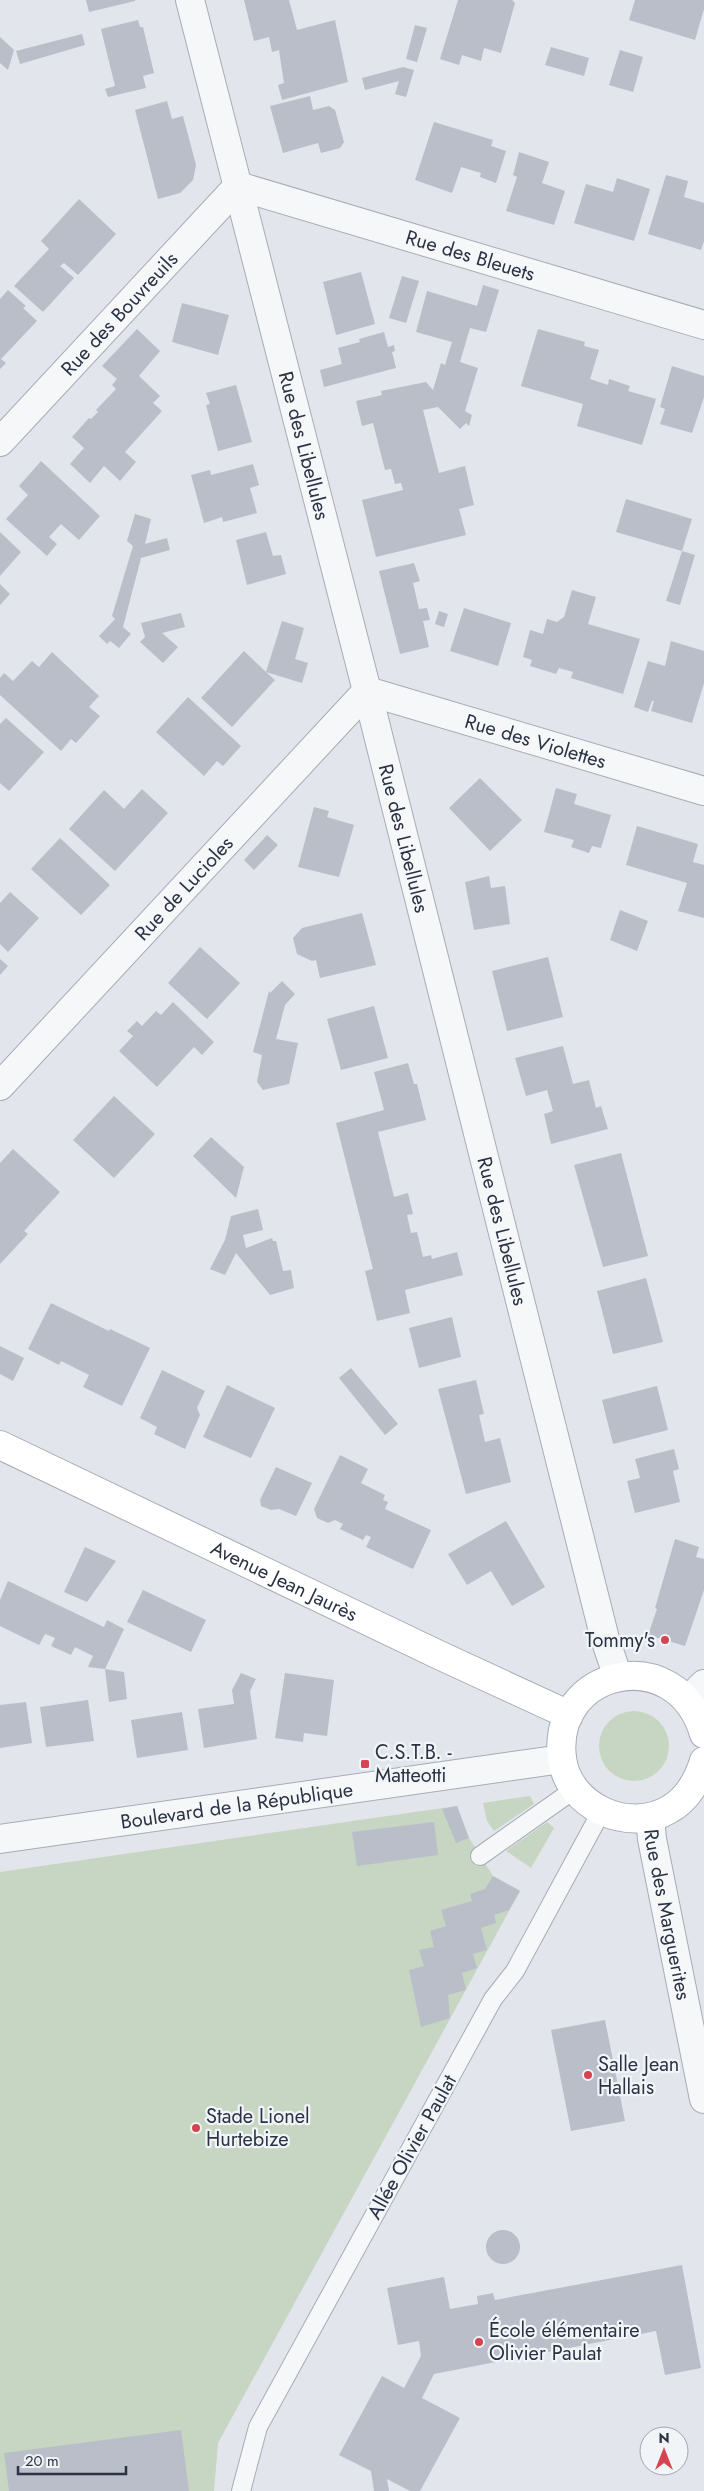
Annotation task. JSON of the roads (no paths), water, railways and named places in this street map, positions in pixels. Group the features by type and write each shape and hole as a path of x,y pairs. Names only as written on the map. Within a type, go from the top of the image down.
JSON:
{"main road":[{"name":"Avenue Jean Jaurès","path":"0,1445 447,1659 569,1715"},
{"path":"702,1774 686,1796 670,1809 650,1817 625,1818 602,1812 586,1801 574,1789 562,1759 562,1736 569,1715 581,1697 598,1684 618,1677 637,1675 656,1679 673,1687 696,1692 699,1717 704,1734"}],"street":[{"name":"Rue des Libellules","path":"190,0 368,690 603,1629 618,1677"},
{"name":"Rue des Bleuets","path":"238,186 704,325"},
{"name":"Rue des Bouvreuils","path":"0,442 238,186"},
{"name":"Rue des Violettes","path":"368,690 704,791"},
{"name":"Rue de Lucioles","path":"0,1086 368,690"},
{"name":"Boulevard de la République","path":"0,1839 562,1759"},
{"name":"Rue des Marguerites","path":"650,1817 652,1839 704,2099"}],"lane":[{"path":"480,1856 574,1789"},
{"name":"Allée Olivier Paulat","path":"241,2491 258,2427 493,1999 515,1971 602,1812"}],"place":[{"name":"Tommy's","path":"665,1640"},
{"name":"C.S.T.B. - Matteotti","path":"365,1764"},
{"name":"Salle Jean Hallais","path":"588,2075"},
{"name":"Stade Lionel Hurtebize","path":"196,2128"},
{"name":"École élémentaire Olivier Paulat","path":"479,2342"}]}
